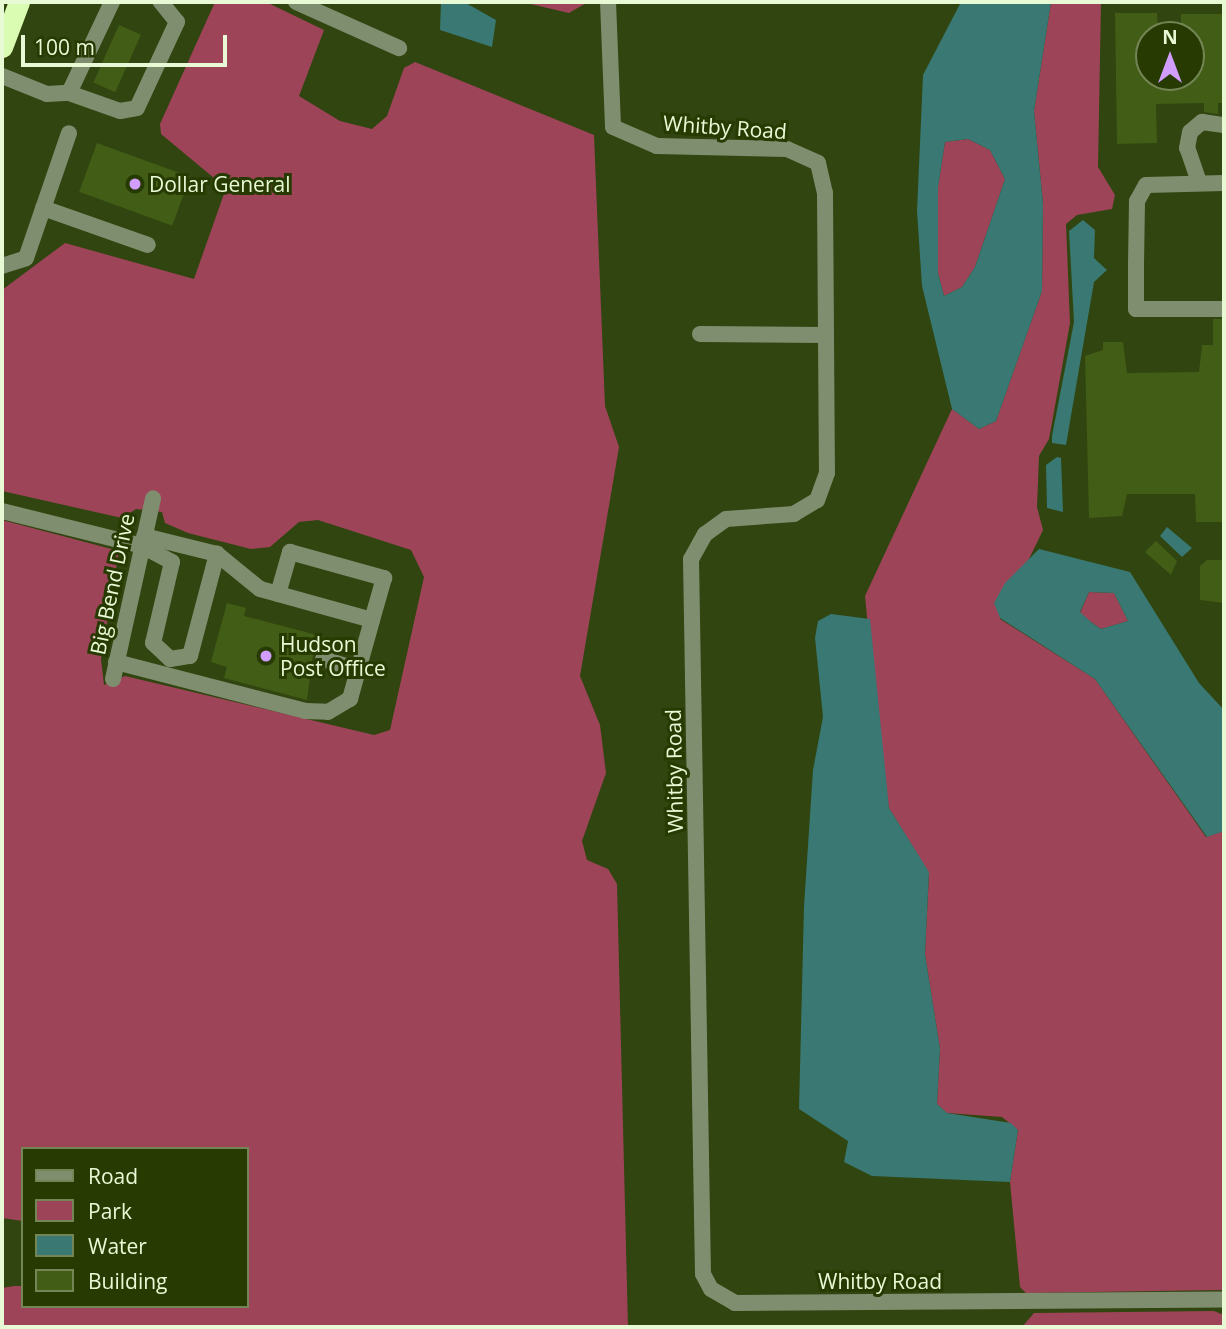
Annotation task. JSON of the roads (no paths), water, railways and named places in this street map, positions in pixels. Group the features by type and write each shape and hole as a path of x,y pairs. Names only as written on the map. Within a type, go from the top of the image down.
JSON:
{"highway":[{"path":"2,47 19,2"}],"street":[{"path":"69,93 112,2"},
{"path":"2,76 47,94 69,93 120,111 137,108 177,22 161,2"},
{"path":"296,2 319,6 399,48"},
{"name":"Whitby Road","path":"608,2 613,127 657,146 787,149 818,163 825,193 827,473 817,500 794,514 726,519 705,534 691,559 703,1274 711,1289 735,1303 1224,1300"},
{"path":"1199,182 1187,148 1190,132 1202,122 1224,125"},
{"path":"2,266 26,258 69,133"},
{"path":"1224,183 1156,182 1140,191 1136,309 1224,309"},
{"path":"43,208 149,245"},
{"path":"700,334 825,335"},
{"name":"Big Bend Drive","path":"113,679 153,498"},
{"path":"2,511 217,554 260,589 372,620"},
{"path":"143,541 172,562"},
{"path":"191,548 172,562 153,643 164,657 176,660 190,656 217,554"},
{"path":"116,662 320,712 350,699 384,578 290,552 278,594"},
{"path":"323,659 358,670"}],"water":[{"path":"441,2 464,2 496,20 492,47 440,30"},
{"path":"961,2 1051,2 1034,111 1043,204 1042,291 996,421 979,429 952,409 922,286 917,211 923,75","holes":["968,139 990,150 1005,179 975,267 962,287 944,296 938,273 938,187 945,142"]},
{"path":"1083,220 1095,230 1094,258 1107,270 1094,282 1066,445 1052,443 1052,436 1074,322 1069,231"},
{"path":"1057,457 1061,458 1063,512 1047,508 1046,465"},
{"path":"1167,527 1192,548 1182,557 1160,536"},
{"path":"1039,549 1130,572 1199,683 1224,710 1224,831 1207,837 1095,679 1000,618 994,603 1005,583","holes":["1089,592 1114,593 1128,621 1101,629 1080,612"]},
{"path":"831,614 870,619 889,808 929,872 925,954 940,1049 937,1104 947,1113 1011,1123 1018,1130 1010,1182 872,1176 844,1162 848,1141 799,1109 804,906 813,770 823,717 815,638 818,621"}],"place":[{"name":"Dollar General","path":"135,184"},
{"name":"Hudson Post Office","path":"266,656"}]}
